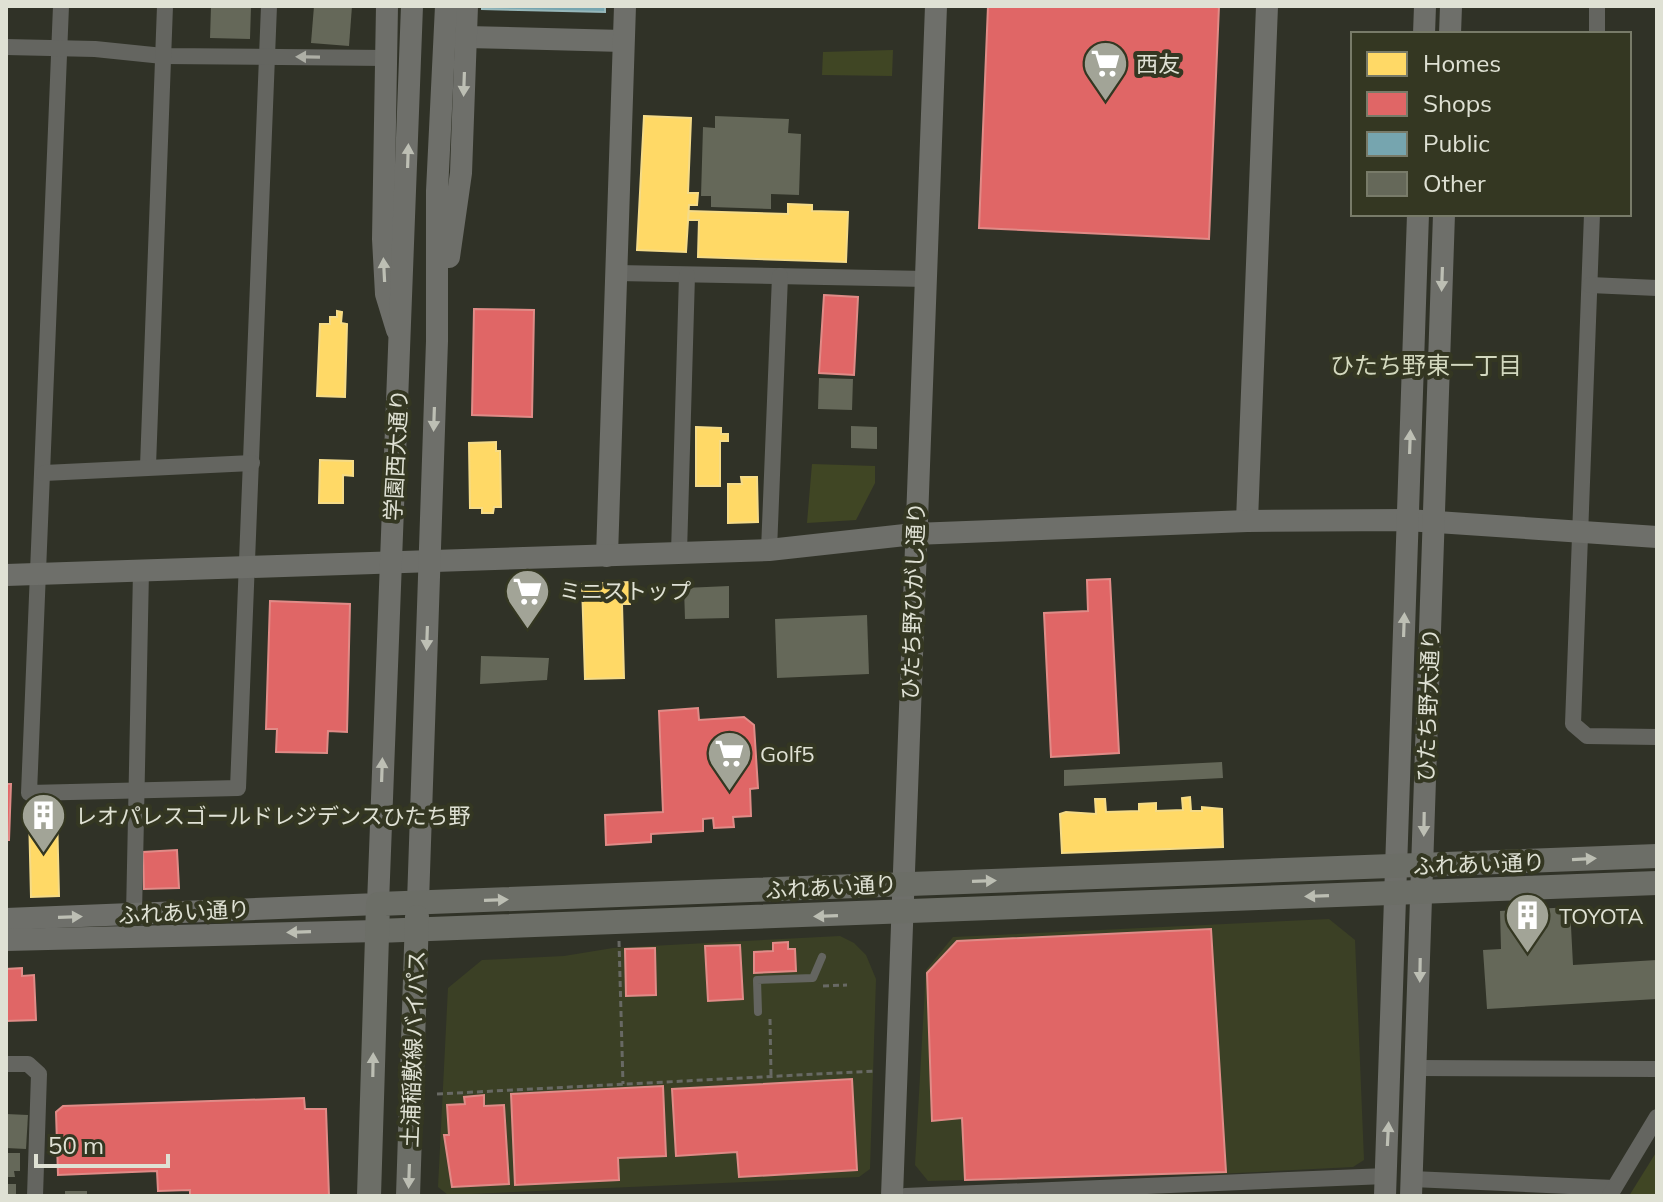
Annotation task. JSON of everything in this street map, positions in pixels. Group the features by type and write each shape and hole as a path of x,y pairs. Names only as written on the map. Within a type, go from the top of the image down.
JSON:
{"main road":[{"name":"ふれあい通り","path":"378,904 1657,856"},
{"name":"ふれあい通り","path":"377,931 1657,883"},
{"name":"土浦稲敷線バイパス","path":"408,1196 418,902"},
{"name":"土浦稲敷線バイパス","path":"369,1196 378,904"}],"street":[{"path":"61,6 29,793 238,788 269,6"},
{"path":"148,466 165,6"},
{"path":"387,6 383,239 386,294 402,346"},
{"name":"学園西大通り","path":"378,904 390,561 402,346 412,6"},
{"name":"学園西大通り","path":"418,902 437,341 437,191 446,6"},
{"path":"437,341 461,173 467,6"},
{"path":"607,556 625,6"},
{"name":"ひたち野ひがし通り","path":"892,1196 906,883 914,534 936,6"},
{"path":"1247,521 1267,6"},
{"path":"1424,32 1425,6"},
{"path":"1450,32 1451,6"},
{"path":"1597,6 1597,32"},
{"path":"466,37 623,41"},
{"path":"6,47 59,47 163,56 386,58"},
{"name":"ひたち野大通り","path":"1386,1186 1418,216"},
{"name":"ひたち野大通り","path":"1412,1187 1444,216"},
{"path":"1592,216 1573,724 1587,736 1657,737"},
{"path":"617,273 926,279"},
{"path":"679,553 687,275"},
{"path":"769,550 780,276"},
{"path":"1590,285 1657,288"},
{"path":"44,473 252,463"},
{"path":"6,575 769,550 914,534 1247,521 1407,520 1657,537"},
{"path":"134,915 141,571"},
{"name":"ふれあい通り","path":"6,919 378,904"},
{"name":"ふれあい通り","path":"6,940 377,931"},
{"path":"6,1064 28,1064 39,1074 35,1196"},
{"path":"1418,1068 1657,1069"},
{"path":"1412,1187 1612,1192 1657,1117"},
{"path":"905,1196 1386,1186"}],"lane":[{"path":"758,1012 757,980 813,978 822,957"}],"path":[{"path":"619,941 623,1084"},
{"path":"810,987 847,985"},
{"path":"770,1012 771,1077"},
{"path":"437,1094 879,1071"}],"shaded area":[{"path":"893,50 892,76 822,75 823,52"},
{"path":"812,464 875,466 875,483 856,520 807,523"},
{"path":"1329,919 1355,940 1364,1160 1353,1167 1217,1174 928,1181 915,1165 926,970 953,937"},
{"path":"840,936 854,943 866,955 876,979 870,1169 859,1177 448,1195 438,1187 448,988 482,960 564,956 613,948"},
{"path":"1657,1151 1657,1196 1629,1196"}],"building: Homes":[{"path":"644,116 691,118 688,193 698,193 697,205 689,205 686,252 637,250"},
{"path":"788,204 812,205 812,211 848,212 846,262 698,257 699,220 688,220 689,211 788,214"},
{"path":"337,311 342,312 341,323 347,324 345,397 317,396 320,324 330,324 330,317 337,317"},
{"path":"696,427 721,428 721,434 728,434 728,441 720,441 720,486 696,486"},
{"path":"496,442 496,451 500,451 501,507 494,507 493,513 482,513 482,508 470,508 469,443"},
{"path":"320,460 353,461 353,476 343,475 343,503 319,503"},
{"path":"741,477 757,477 758,522 728,523 728,484 742,484"},
{"path":"630,582 630,604 622,604 624,678 585,679 582,584"},
{"path":"1190,797 1191,811 1202,811 1202,807 1222,809 1223,847 1062,853 1060,814 1096,814 1095,799 1105,799 1106,812 1139,811 1139,804 1156,803 1156,811 1183,810 1182,798"},
{"name":"レオパレスゴールドレジデンスひたち野","path":"57,813 59,896 31,897 29,814"}],"building: Shops":[{"path":"988,6 1219,6 1209,239 979,228"},
{"path":"824,295 858,297 854,375 819,373"},
{"path":"474,309 534,310 532,417 472,415"},
{"path":"1110,579 1119,753 1051,757 1044,613 1088,611 1087,580"},
{"path":"270,601 350,604 347,732 328,731 327,753 276,752 277,729 266,729"},
{"path":"698,708 699,720 744,717 754,725 758,788 750,789 751,816 733,817 734,827 714,828 713,818 703,819 703,831 651,834 651,842 606,845 605,815 663,812 659,711"},
{"path":"6,784 11,784 9,840 6,840"},
{"path":"177,850 179,888 144,889 143,852"},
{"path":"1211,929 1226,1172 965,1180 962,1118 932,1121 927,973 957,941"},
{"path":"788,942 788,949 795,949 796,971 754,973 754,952 773,951 773,943"},
{"path":"740,945 743,999 708,1001 705,946"},
{"path":"655,948 656,995 626,996 625,949"},
{"path":"22,968 22,976 34,975 36,1020 6,1021 6,969"},
{"path":"852,1079 857,1170 739,1177 737,1152 676,1156 672,1089"},
{"path":"663,1086 666,1156 618,1158 619,1180 515,1185 511,1094"},
{"path":"484,1095 484,1106 504,1105 509,1184 452,1187 444,1135 449,1135 447,1105 465,1104 464,1097"},
{"path":"304,1098 305,1109 326,1109 329,1196 190,1196 190,1190 158,1191 157,1171 58,1175 56,1112 63,1106"}],"building: Public":[{"path":"482,6 605,6 605,12 482,9"}],"building: Other":[{"path":"211,6 251,6 250,39 210,38"},
{"path":"314,6 352,6 349,46 311,43"},
{"path":"715,116 789,119 788,133 801,134 799,195 771,194 771,209 711,207 711,196 701,196 703,127 715,128"},
{"path":"819,378 853,379 852,410 818,409"},
{"path":"851,426 877,427 877,449 851,448"},
{"path":"729,586 729,618 685,619 684,588"},
{"path":"867,615 869,674 777,678 775,619"},
{"path":"481,656 549,658 547,680 480,684"},
{"path":"1222,762 1223,778 1064,786 1064,770"},
{"name":"TOYOTA","path":"1570,907 1573,965 1657,960 1657,999 1487,1009 1483,950 1501,949 1500,911"},
{"path":"6,1114 28,1115 26,1149 6,1148"},
{"path":"6,1153 20,1153 20,1171 14,1171 15,1177 6,1177"},
{"path":"6,1184 16,1184 16,1196 6,1196"},
{"path":"65,1191 87,1191 87,1196 65,1196"}],"place":[{"name":"西友","path":"1105,103"},
{"name":"ミニストップ","path":"528,630"},
{"name":"Golf5","path":"729,793"},
{"name":"レオパレスゴールドレジデンスひたち野","path":"44,855"},
{"name":"TOYOTA","path":"1528,955"}],"district":[{"name":"ひたち野東一丁目","path":"1426,366"}]}
